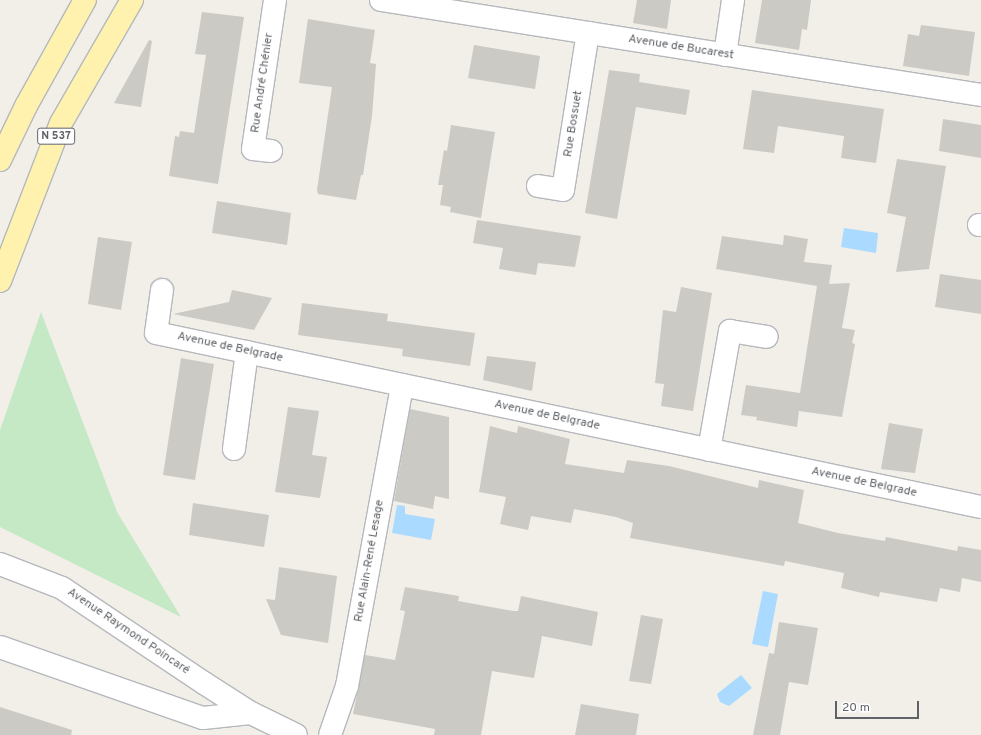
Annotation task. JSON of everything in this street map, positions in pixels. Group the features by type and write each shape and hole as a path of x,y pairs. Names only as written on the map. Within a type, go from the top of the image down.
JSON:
{"main road":[{"path":"0,160 26,106 86,0"},
{"name":"N 537","path":"0,281 61,123 132,0"}],"street":[{"name":"Rue André Chénier","path":"271,151 253,149 275,0"},
{"name":"Avenue de Bucarest","path":"381,0 441,5 588,33 981,95"},
{"path":"725,55 733,0"},
{"name":"Rue Bossuet","path":"538,186 564,190 588,33"},
{"name":"Avenue de Belgrade","path":"162,290 156,333 981,507"},
{"path":"710,450 730,331 767,337"},
{"path":"234,449 247,352"},
{"name":"Rue Alain-René Lesage","path":"330,735 347,686 402,385"},
{"name":"Avenue Raymond Poincaré","path":"0,564 62,588 251,713 296,735"},
{"path":"0,647 203,718 251,713"}],"green space":[{"path":"41,312 117,512 181,617 0,527 0,430"}],"water":[{"path":"844,228 878,233 876,253 841,247"},
{"path":"397,505 405,506 405,514 435,519 431,540 392,533"},
{"path":"763,591 778,594 768,647 752,644"},
{"path":"741,675 752,688 729,706 720,702 717,694"}],"building":[{"path":"637,0 671,0 667,29 633,23"},
{"path":"762,0 811,0 807,30 802,29 799,50 755,43"},
{"path":"202,12 244,17 218,184 169,176 175,136 179,137 180,131 194,133 206,55 195,54"},
{"path":"308,19 375,30 370,63 376,64 372,116 363,175 361,175 356,200 318,194 317,190 332,87 299,83"},
{"path":"921,25 975,32 969,76 903,66 908,34 919,36"},
{"path":"149,40 152,41 141,107 114,103"},
{"path":"474,45 540,56 535,89 468,78"},
{"path":"609,70 640,74 639,82 690,90 686,115 636,107 617,219 585,213"},
{"path":"752,90 884,109 876,163 841,158 844,136 778,126 774,153 743,149"},
{"path":"943,119 981,125 981,158 939,151"},
{"path":"451,125 495,132 481,218 450,212 451,207 440,205 443,185 438,185 444,150 447,151"},
{"path":"897,159 946,166 929,269 896,272 906,217 887,213"},
{"path":"217,201 291,213 287,245 212,233"},
{"path":"477,220 581,236 575,267 538,263 536,275 499,269 503,248 473,243"},
{"path":"784,235 808,239 804,262 832,265 829,284 850,283 842,328 855,330 852,343 855,344 842,417 799,411 797,427 756,420 757,417 741,415 746,385 800,393 817,286 716,269 722,236 783,245"},
{"path":"98,237 132,242 121,310 88,304"},
{"path":"940,274 981,280 981,314 935,307"},
{"path":"681,287 712,293 693,411 661,406 664,384 655,383 663,310 676,312"},
{"path":"232,290 272,298 254,330 173,314 229,302"},
{"path":"302,303 388,314 387,321 475,333 470,366 402,356 403,349 298,335"},
{"path":"487,356 536,362 532,391 483,380"},
{"path":"181,358 214,364 195,480 163,475"},
{"path":"288,407 319,411 312,455 327,457 320,498 275,492"},
{"path":"410,409 449,417 449,499 435,496 433,509 394,501"},
{"path":"889,423 923,429 915,473 881,469"},
{"path":"490,426 517,433 518,426 570,439 565,464 624,473 627,460 669,466 758,488 759,480 804,490 798,523 838,533 885,541 886,537 957,551 958,546 981,550 981,582 962,578 960,592 940,588 937,602 880,592 879,597 841,588 844,573 785,561 784,566 630,538 633,523 616,517 574,509 571,523 531,516 528,530 500,524 506,497 479,492"},
{"path":"193,503 269,515 264,547 189,535"},
{"path":"279,567 337,576 328,643 281,635 266,599 275,600"},
{"path":"405,587 459,596 458,601 513,611 518,611 521,596 598,612 592,646 542,636 534,678 492,671 481,735 434,735 435,729 353,714 365,655 395,660 405,611 400,610"},
{"path":"641,615 663,619 651,684 629,681"},
{"path":"779,622 818,628 808,685 789,682 780,735 753,735 769,653 774,654"},
{"path":"581,704 639,714 636,735 575,735"},
{"path":"0,707 72,730 71,735 0,735"}]}
